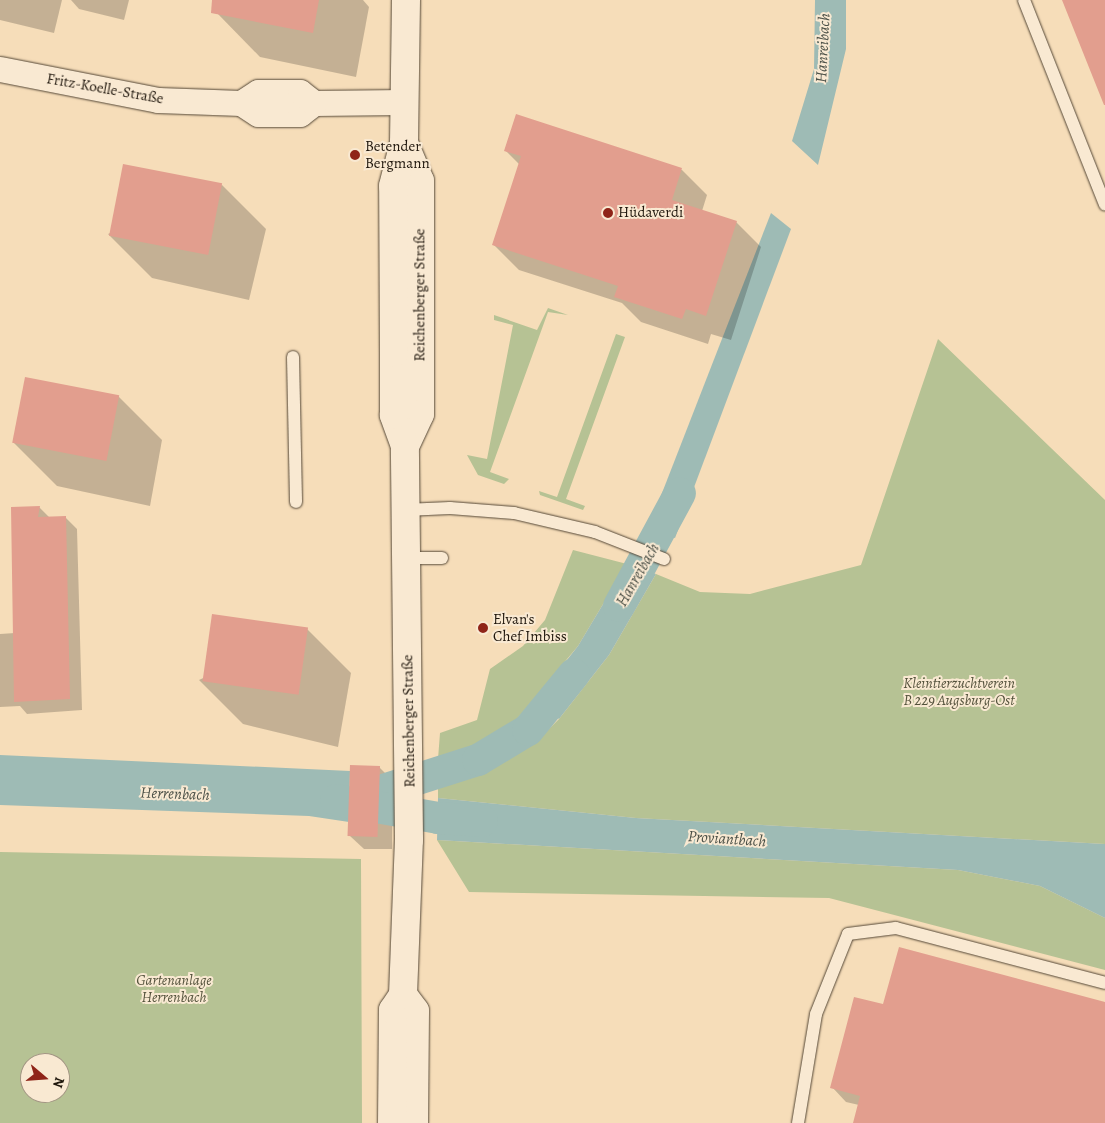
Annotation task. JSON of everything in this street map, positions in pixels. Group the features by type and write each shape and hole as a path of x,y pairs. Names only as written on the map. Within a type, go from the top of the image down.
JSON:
{"street":[{"name":"Reichenberger Straße","path":"392,1123 393,1010 403,995 409,840 410,760 404,446 420,414 420,181 404,144 406,0"},
{"name":"Fritz-Koelle-Straße","path":"0,69 158,100 241,103 258,92 300,92 314,103 404,102"},
{"path":"403,995 415,1011 414,1123"}],"lane":[{"path":"1024,0 1105,205"},
{"path":"293,357 296,502"},
{"path":"406,510 450,508 514,513 637,547 664,559"},
{"path":"407,558 442,558"},
{"path":"798,1123 816,1014 848,934 896,928 1105,983"}],"green space":[{"path":"548,308 568,315 548,312 490,472 509,479 504,484 478,475 467,455 487,459 513,325 494,320 494,315 537,330"},
{"path":"616,334 625,337 566,499 585,506 583,510 540,495 539,491 557,497"},
{"name":"Kleintierzuchtverein B 229 Augsburg-Ost","path":"938,339 1105,500 1105,844 636,818 438,798 438,785 480,774 539,739 559,719 609,655 656,574 700,592 750,594 861,565"},
{"path":"573,550 627,564 578,646 516,720 482,742 438,759 440,733 477,720 490,669 523,646 545,620"},
{"path":"437,840 958,870 1040,886 1105,918 1105,970 829,898 469,892"},
{"name":"Gartenanlage Herrenbach","path":"0,852 361,859 362,1123 0,1123"}],"water":[{"path":"815,0 846,0 846,49 818,165 792,141 814,69"},
{"path":"771,213 791,229 675,538 648,529"},
{"path":"627,564 656,574 609,655 559,719 536,699 578,646"},
{"path":"516,720 539,739 480,774 438,785 438,759 482,742"},
{"name":"Herrenbach","path":"0,755 350,771 349,822 309,816 0,805"},
{"path":"438,798 636,818 1105,844 1105,918 1040,886 958,870 437,840"}],"building":[{"path":"212,0 319,0 313,33 211,13"},
{"path":"1062,0 1105,0 1105,105 1104,105"},
{"path":"516,114 682,168 672,200 737,221 706,316 686,309 682,319 614,297 618,286 492,245 521,156 504,151"},
{"path":"123,164 222,183 208,255 109,236"},
{"path":"25,377 119,395 106,461 12,443"},
{"path":"40,506 38,517 66,516 70,699 14,702 11,507"},
{"path":"212,614 308,627 299,695 203,681"},
{"path":"350,765 380,766 378,837 348,836"},
{"path":"899,947 1105,1002 1105,1123 853,1123 860,1096 830,1088 854,997 883,1004"}],"waterway":[{"name":"Hanreibach","path":"619,606 680,493"},
{"name":"Hanreibach","path":"380,791 478,760 528,730 574,674"},
{"name":"Proviantbach","path":"336,800 438,818 482,821"}],"place":[{"name":"Betender Bergmann","path":"355,155"},
{"name":"Hüdaverdi","path":"608,213"},
{"name":"Elvan's Chef Imbiss","path":"483,628"}]}
